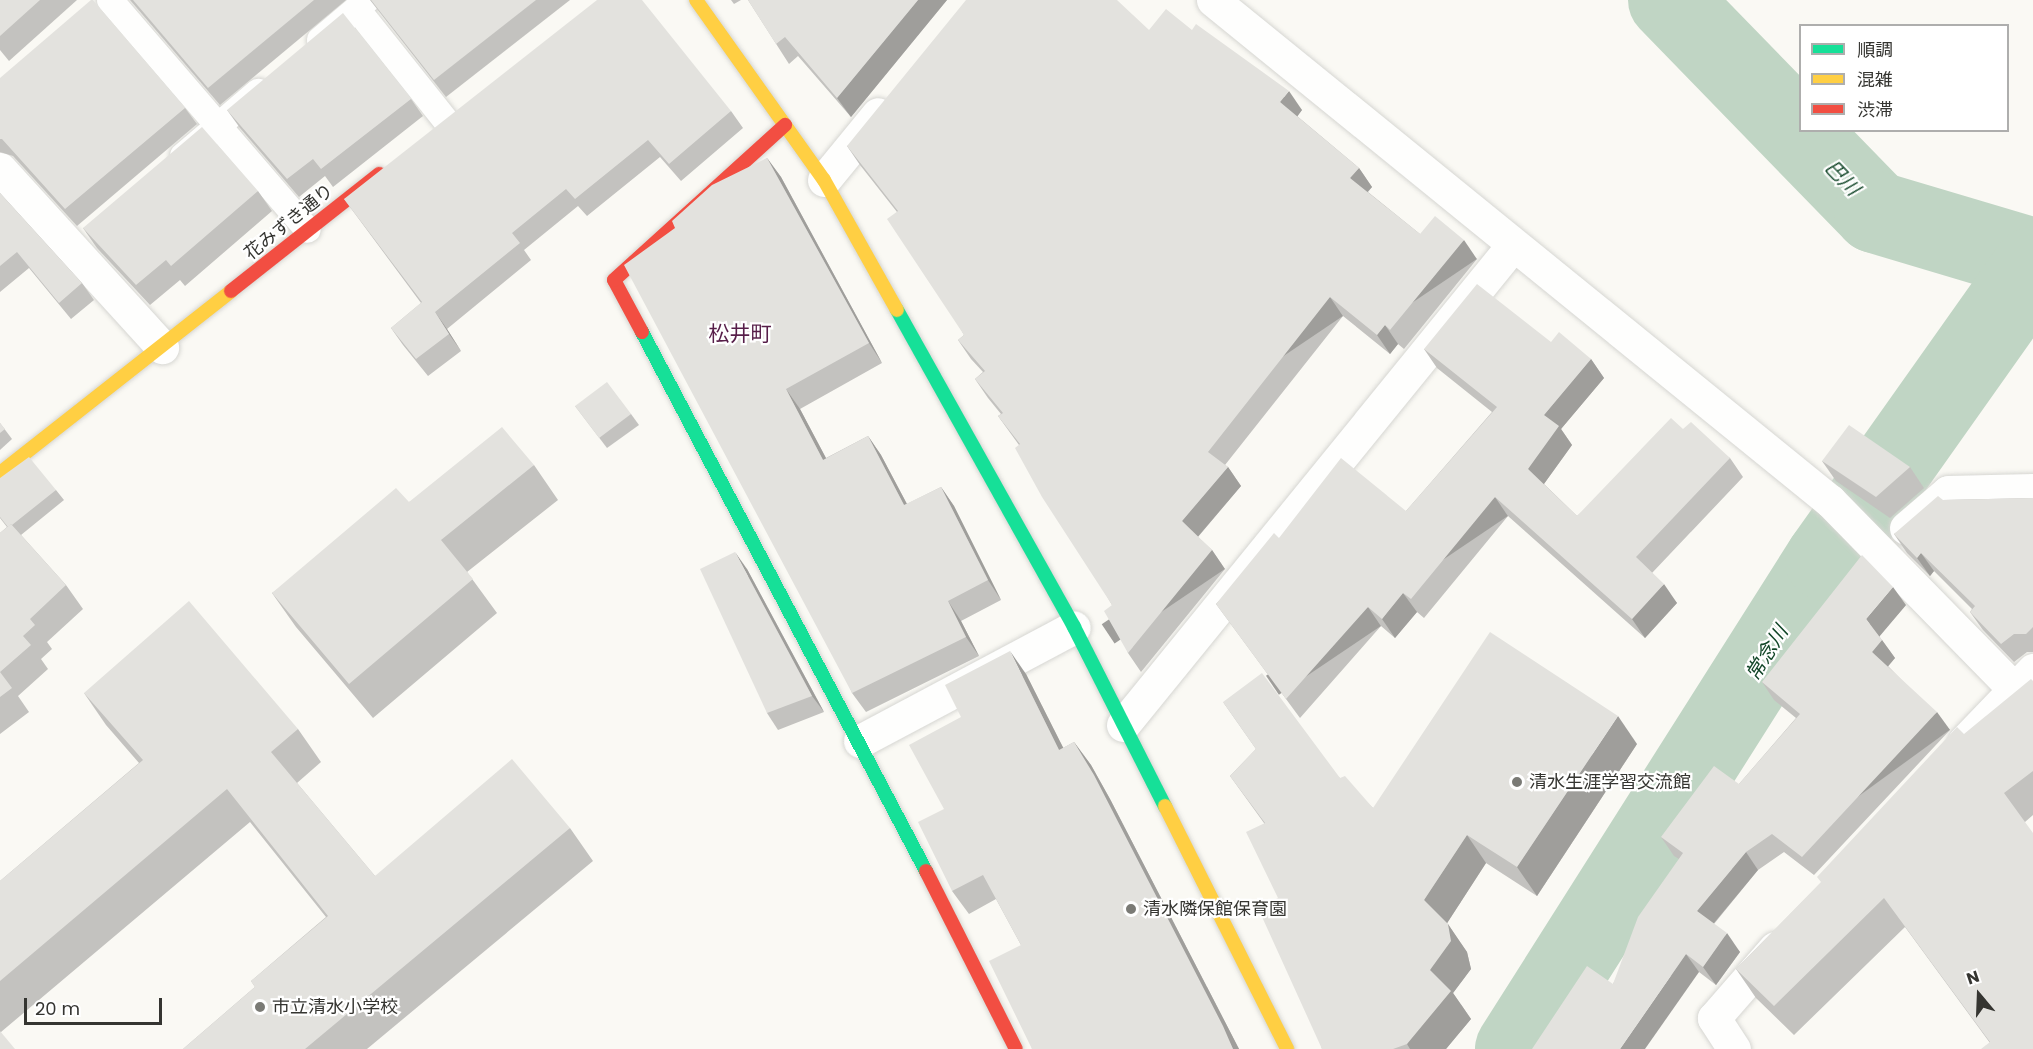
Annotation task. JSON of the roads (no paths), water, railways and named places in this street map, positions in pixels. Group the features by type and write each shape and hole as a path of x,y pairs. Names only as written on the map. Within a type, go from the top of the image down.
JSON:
{"street":[{"path":"696,0 824,180 1074,627 1287,1049"},
{"path":"1213,0 1830,501 1880,551 2023,680 1941,765"},
{"path":"824,180 897,90"},
{"path":"785,125 614,280 860,741 1016,1049"},
{"name":"花みずき通り","path":"0,473 391,164"},
{"path":"0,169 82,242 162,347"},
{"path":"1123,725 1513,245"},
{"path":"1880,551 1948,492 2033,490"},
{"path":"860,741 1074,627"},
{"path":"1734,1049 1714,1018 1799,921"}],"lane":[{"path":"110,0 308,230"},
{"path":"164,172 362,4 446,121"}],"waterway":[{"name":"巴川","path":"1669,0 1875,212 2033,259"},
{"name":"常念川","path":"1516,1049 1826,560 2033,268"}],"place":[{"name":"清水生涯学習交流館","path":"1517,782"},
{"name":"清水隣保館保育園","path":"1131,909"},
{"name":"市立清水小学校","path":"260,1007"}],"district":[{"name":"松井町","path":"740,334"}]}
